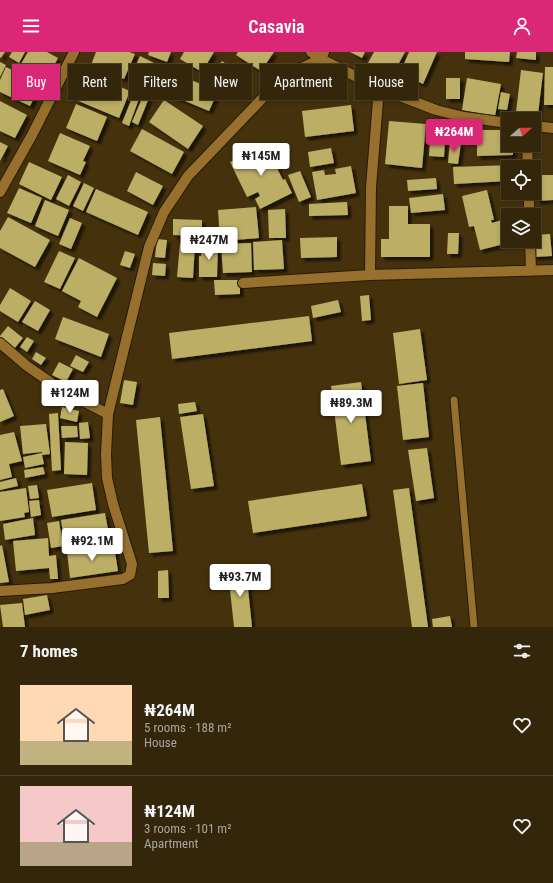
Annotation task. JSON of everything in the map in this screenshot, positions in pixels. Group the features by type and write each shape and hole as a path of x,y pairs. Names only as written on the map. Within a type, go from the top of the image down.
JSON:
{"street":[{"path":"0,192 32,135 74,52"},
{"path":"311,52 323,55 355,74"},
{"path":"0,591 52,588 123,579 130,576 132,564 113,504 107,478 106,454 108,414 149,247 164,212 188,176 275,85 323,55"},
{"path":"370,275 371,187 378,100"},
{"path":"410,100 436,110 464,117 501,122"},
{"path":"541,127 553,128"},
{"path":"530,248 531,271"},
{"path":"243,283 370,275 553,270"},
{"path":"0,343 27,366 60,389 108,414"}],"lane":[{"path":"454,400 474,627"}],"building":[{"path":"0,52 5,52 1,58 0,57"},
{"path":"12,52 25,52 19,63 9,57"},
{"path":"28,52 47,52 58,58 55,64 21,64"},
{"path":"96,52 129,52 135,54 131,64 129,64 124,79 121,78 121,64 91,64"},
{"path":"149,52 171,52 167,62 148,55"},
{"path":"184,52 214,52 207,64 200,64 200,71 192,66 192,64 188,64 180,59"},
{"path":"238,52 274,52 266,64 260,64 260,70 236,55"},
{"path":"350,52 365,52 362,58"},
{"path":"374,52 405,52 398,64 368,63"},
{"path":"409,52 437,52 423,84 418,82 418,64 404,64"},
{"path":"465,52 510,52 509,62 465,59"},
{"path":"517,52 536,52 536,60 516,58"},
{"path":"140,56 154,63 154,64 136,64"},
{"path":"0,62 6,65 0,77"},
{"path":"6,67 12,70 12,98 0,92 0,80"},
{"path":"545,67 553,67 553,105 544,105"},
{"path":"521,70 543,73 538,112 516,112"},
{"path":"446,78 460,78 460,99 446,99"},
{"path":"467,78 501,84 495,116 462,110"},
{"path":"192,80 200,84 200,100 214,100 209,111 183,100 192,100"},
{"path":"121,87 129,91 119,118 76,100 121,100"},
{"path":"501,92 510,94 507,110 498,109"},
{"path":"17,100 33,100 30,106"},
{"path":"131,100 139,100 129,126 122,123"},
{"path":"141,100 148,100 138,125 132,122"},
{"path":"164,100 203,126 188,149 149,122"},
{"path":"0,101 27,115 15,138 0,131"},
{"path":"76,104 107,117 97,141 66,128"},
{"path":"351,105 354,131 305,137 302,111"},
{"path":"389,121 426,124 422,168 385,164"},
{"path":"142,129 184,152 172,174 130,151"},
{"path":"450,130 463,130 464,139 450,139"},
{"path":"477,130 501,130 501,152 513,152 513,155 477,156"},
{"path":"60,133 90,146 83,161 86,162 80,175 48,161"},
{"path":"430,140 445,141 444,157 429,156"},
{"path":"450,141 461,143 458,164 448,163"},
{"path":"0,142 8,146 0,161"},
{"path":"265,145 283,180 285,179 292,193 260,209 255,199 260,196 258,192 247,197 230,162"},
{"path":"331,148 334,163 310,167 308,152"},
{"path":"29,162 62,177 51,200 19,184"},
{"path":"501,165 501,181 454,184 453,167"},
{"path":"351,166 356,193 317,200 312,172 324,170 325,175 336,174 335,169"},
{"path":"300,171 311,197 299,202 288,175"},
{"path":"136,172 163,186 153,205 127,191"},
{"path":"68,175 81,182 69,206 56,199"},
{"path":"541,175 553,175 553,200 537,201 541,200"},
{"path":"436,178 437,189 408,191 407,180"},
{"path":"84,183 94,188 83,211 73,206"},
{"path":"19,188 42,198 31,223 7,213"},
{"path":"96,189 148,212 138,235 86,212"},
{"path":"487,190 494,220 491,220 492,223 501,220 501,245 480,250 474,226 469,227 462,196"},
{"path":"443,194 445,210 411,213 409,198"},
{"path":"45,200 69,210 58,236 35,226"},
{"path":"347,202 348,215 309,216 309,204"},
{"path":"389,206 408,206 408,224 430,224 430,257 381,257 381,239 389,239"},
{"path":"256,207 259,238 220,241 218,210"},
{"path":"285,209 286,238 269,238 268,210"},
{"path":"8,217 50,240 35,267 0,248 0,231"},
{"path":"70,218 82,223 71,249 59,244"},
{"path":"173,219 202,220 202,236 173,235"},
{"path":"448,233 459,233 458,254 447,254"},
{"path":"550,234 552,256 533,257 533,248 541,248 541,235"},
{"path":"337,237 337,257 301,258 300,238"},
{"path":"157,239 167,240 165,258 155,257"},
{"path":"282,240 284,269 254,270 253,242"},
{"path":"180,243 195,244 193,278 177,277"},
{"path":"251,243 252,272 223,273 221,244"},
{"path":"202,245 218,245 217,277 199,277 199,256 201,256"},
{"path":"59,251 75,258 60,289 44,282"},
{"path":"125,251 135,254 130,268 120,265"},
{"path":"79,258 117,278 97,317 78,307 81,301 62,291"},
{"path":"153,263 166,264 165,276 152,275"},
{"path":"214,280 240,280 240,294 215,295"},
{"path":"10,288 31,301 18,322 0,311 0,305"},
{"path":"369,295 371,320 362,321 360,296"},
{"path":"338,300 341,312 313,318 311,306"},
{"path":"35,301 50,310 38,331 22,322"},
{"path":"309,316 312,341 172,359 169,333"},
{"path":"63,317 109,334 101,357 55,339"},
{"path":"8,326 23,338 14,349 0,338"},
{"path":"420,329 427,380 399,384 393,333"},
{"path":"27,337 34,341 27,352 20,347"},
{"path":"36,352 46,358 41,365 32,359"},
{"path":"76,355 89,362 83,372 70,366"},
{"path":"59,362 73,369 66,382 52,375"},
{"path":"124,380 137,382 133,405 120,403"},
{"path":"361,382 371,461 341,465 331,386"},
{"path":"423,383 429,437 403,440 397,386"},
{"path":"3,389 14,416 0,422 0,390"},
{"path":"195,402 197,411 179,414 178,404"},
{"path":"62,407 79,411 77,422 60,418"},
{"path":"58,413 61,470 52,471 49,414"},
{"path":"203,414 214,486 191,489 180,417"},
{"path":"160,417 173,551 149,553 136,420"},
{"path":"88,422 90,438 80,439 79,423"},
{"path":"46,424 50,454 42,455 44,464 25,468 23,457 42,452 23,454 20,426"},
{"path":"61,426 77,426 78,437 62,438"},
{"path":"14,432 22,461 9,464 12,477 0,480 0,435"},
{"path":"65,442 88,443 87,475 64,474"},
{"path":"427,448 434,498 416,501 408,450"},
{"path":"43,467 45,474 25,478 24,470"},
{"path":"16,478 18,486 0,490 0,482"},
{"path":"92,483 96,510 52,517 47,490"},
{"path":"362,484 367,516 253,533 248,501"},
{"path":"37,485 39,498 30,499 28,486"},
{"path":"26,488 29,512 24,513 25,517 0,521 0,492"},
{"path":"409,488 428,627 412,627 393,490"},
{"path":"39,500 41,515 31,517 29,501"},
{"path":"105,513 110,540 65,547 61,520"},
{"path":"33,518 35,535 5,540 3,524"},
{"path":"59,521 63,546 51,548 47,523"},
{"path":"48,538 49,556 56,555 58,579 50,579 49,568 16,571 13,541"},
{"path":"2,545 9,582 0,583 0,546"},
{"path":"114,546 118,571 70,578 67,552"},
{"path":"246,569 252,627 234,627 228,571"},
{"path":"168,570 169,598 158,598 158,571"},
{"path":"47,595 50,610 25,615 23,599"},
{"path":"22,603 25,627 3,627 0,605"},
{"path":"450,616 452,627 433,627 432,619"}]}
